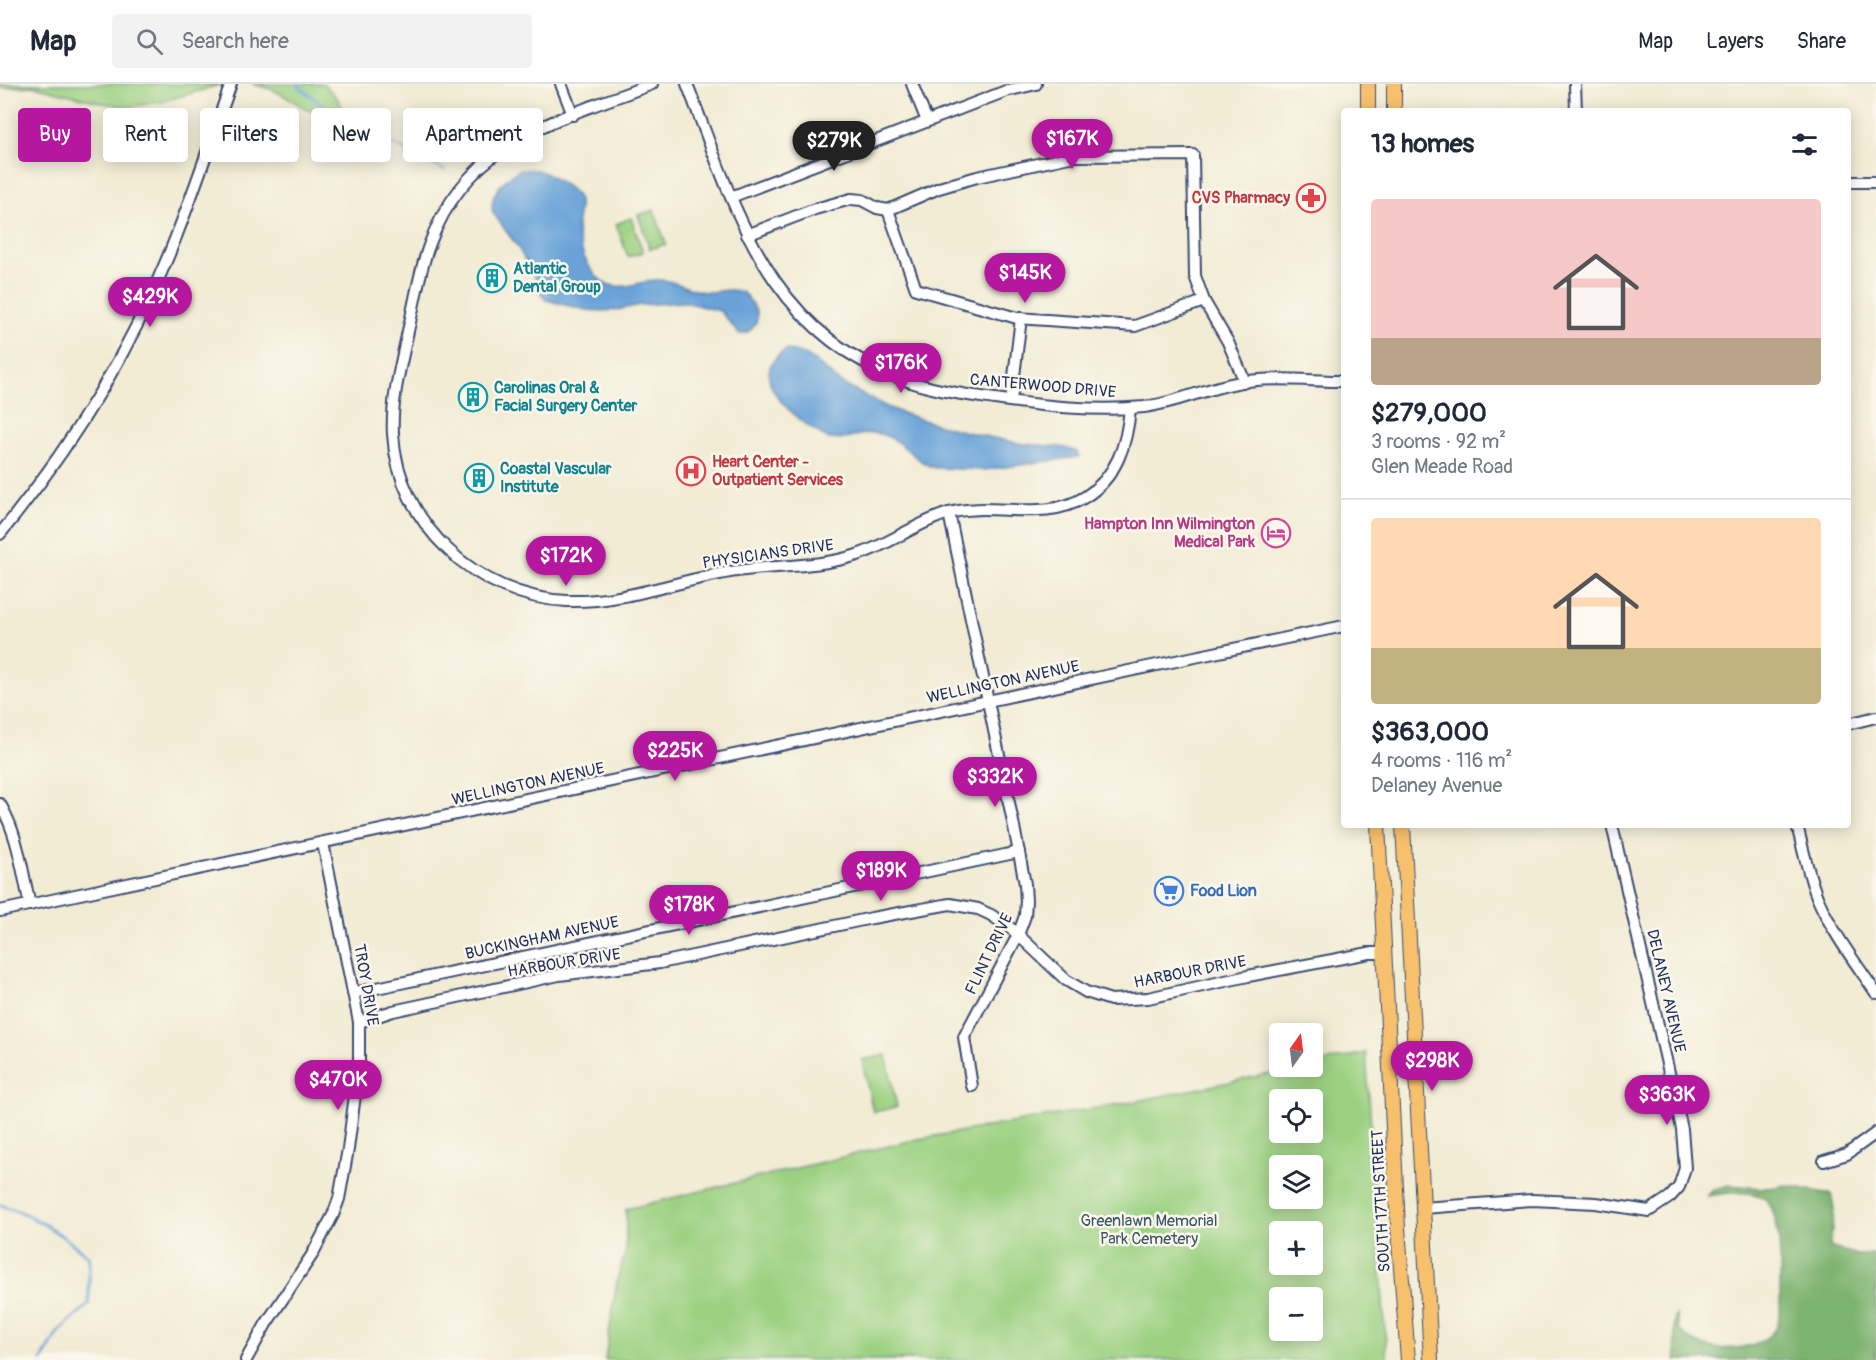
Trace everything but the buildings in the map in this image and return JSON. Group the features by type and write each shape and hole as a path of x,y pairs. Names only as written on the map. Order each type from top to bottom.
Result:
{"main road":[{"path":"1368,84 1368,108"},
{"path":"1394,84 1394,108"},
{"name":"SOUTH 17TH STREET","path":"1378,828 1398,1228 1408,1360"},
{"path":"1403,828 1431,1360"}],"street":[{"path":"0,534 65,448 112,372 170,253 231,84"},
{"path":"561,84 573,115 652,84"},
{"name":"CANTERWOOD DRIVE","path":"687,84 747,235 771,278 809,322 855,357 910,382 940,390 1011,401 1130,408 1173,402 1227,385 1245,382 1341,381"},
{"path":"912,84 927,121"},
{"path":"731,196 1006,91 1036,84"},
{"path":"1575,84 1576,108"},
{"name":"PHYSICIANS DRIVE","path":"573,115 525,135 480,165 457,192 445,212 423,262 396,385 393,437 399,468 412,505 447,550 468,567 504,586 542,598 566,601 610,598 733,571 808,565 845,559 876,548 949,513 981,509 1046,510 1060,508 1083,498 1103,482 1118,461 1125,443 1130,408"},
{"path":"747,235 815,208 851,200 862,200 877,208 888,210 939,188 1065,157 1193,155 1195,276 1204,302 1228,342 1245,382"},
{"path":"1851,182 1876,182"},
{"path":"888,210 916,289 1021,318 1136,326 1204,302"},
{"path":"1011,401 1021,318"},
{"name":"FLINT DRIVE","path":"949,513 989,700 1019,852 1026,901 1025,916 1018,935 964,1037 972,1086"},
{"name":"WELLINGTON AVENUE","path":"0,911 989,700 1341,628"},
{"path":"1851,723 1876,717"},
{"path":"0,804 16,839 30,905"},
{"name":"DELANEY AVENUE","path":"1423,1208 1532,1200 1596,1203 1649,1210 1670,1197 1679,1187 1685,1168 1682,1129 1612,828"},
{"path":"1798,828 1811,879 1826,915 1876,993"},
{"name":"TROY DRIVE","path":"246,1360 266,1324 324,1234 339,1199 346,1164 359,1064 359,1022 323,843"},
{"name":"BUCKINGHAM AVENUE","path":"353,993 1019,852"},
{"name":"HARBOUR DRIVE","path":"359,1022 393,1011 559,975 660,963 872,918 950,904 971,907 991,915 1018,935 1066,980 1092,994 1121,1000 1148,998 1256,974 1384,952"},
{"path":"1824,1161 1847,1154 1876,1133"}],"green space":[{"path":"0,84 223,84 161,102 130,107 103,103 33,86 0,88"},
{"path":"252,84 324,84 342,108 311,108 311,111 275,91"},
{"path":"654,210 666,244 650,249 638,215"},
{"path":"631,218 643,252 628,257 616,224"},
{"name":"Greenlawn Memorial Park Cemetery","path":"1366,1053 1387,1360 605,1360 617,1281 626,1250 626,1209 918,1139 1137,1101 1269,1074 1269,1077 1323,1077 1323,1062"},
{"path":"886,1055 897,1107 873,1112 862,1060"},
{"path":"1729,1185 1764,1188 1784,1185 1831,1194 1834,1208 1830,1247 1858,1255 1876,1254 1876,1360 1676,1360 1674,1323 1676,1314 1679,1330 1694,1342 1704,1346 1729,1349 1754,1344 1765,1339 1774,1331 1779,1321 1778,1231 1771,1207 1765,1199 1753,1194 1707,1196 1711,1190"}],"water":[{"path":"519,170 541,172 576,194 579,201 577,225 581,250 594,274 600,280 613,286 619,286 663,280 705,292 728,290 741,292 749,299 757,314 754,326 748,332 739,334 720,311 684,302 601,311 586,310 546,300 517,246 493,213 495,193 508,178"},
{"path":"786,350 803,354 844,385 900,412 985,436 1018,443 1070,449 1077,452 1079,457 985,470 936,468 923,462 895,441 880,434 829,439 791,412 772,387 769,374 773,362"}],"waterway":[{"path":"296,84 348,125 395,145 444,170"},
{"path":"0,1205 47,1226 89,1257 89,1304 59,1331 42,1360"}],"place":[{"name":"CVS Pharmacy","path":"1311,198"},
{"name":"Atlantic Dental Group","path":"492,278"},
{"name":"Carolinas Oral & Facial Surgery Center","path":"473,397"},
{"name":"Heart Center - Outpatient Services","path":"691,471"},
{"name":"Coastal Vascular Institute","path":"479,478"},
{"name":"Hampton Inn Wilmington Medical Park","path":"1276,533"},
{"name":"Food Lion","path":"1169,891"}]}
